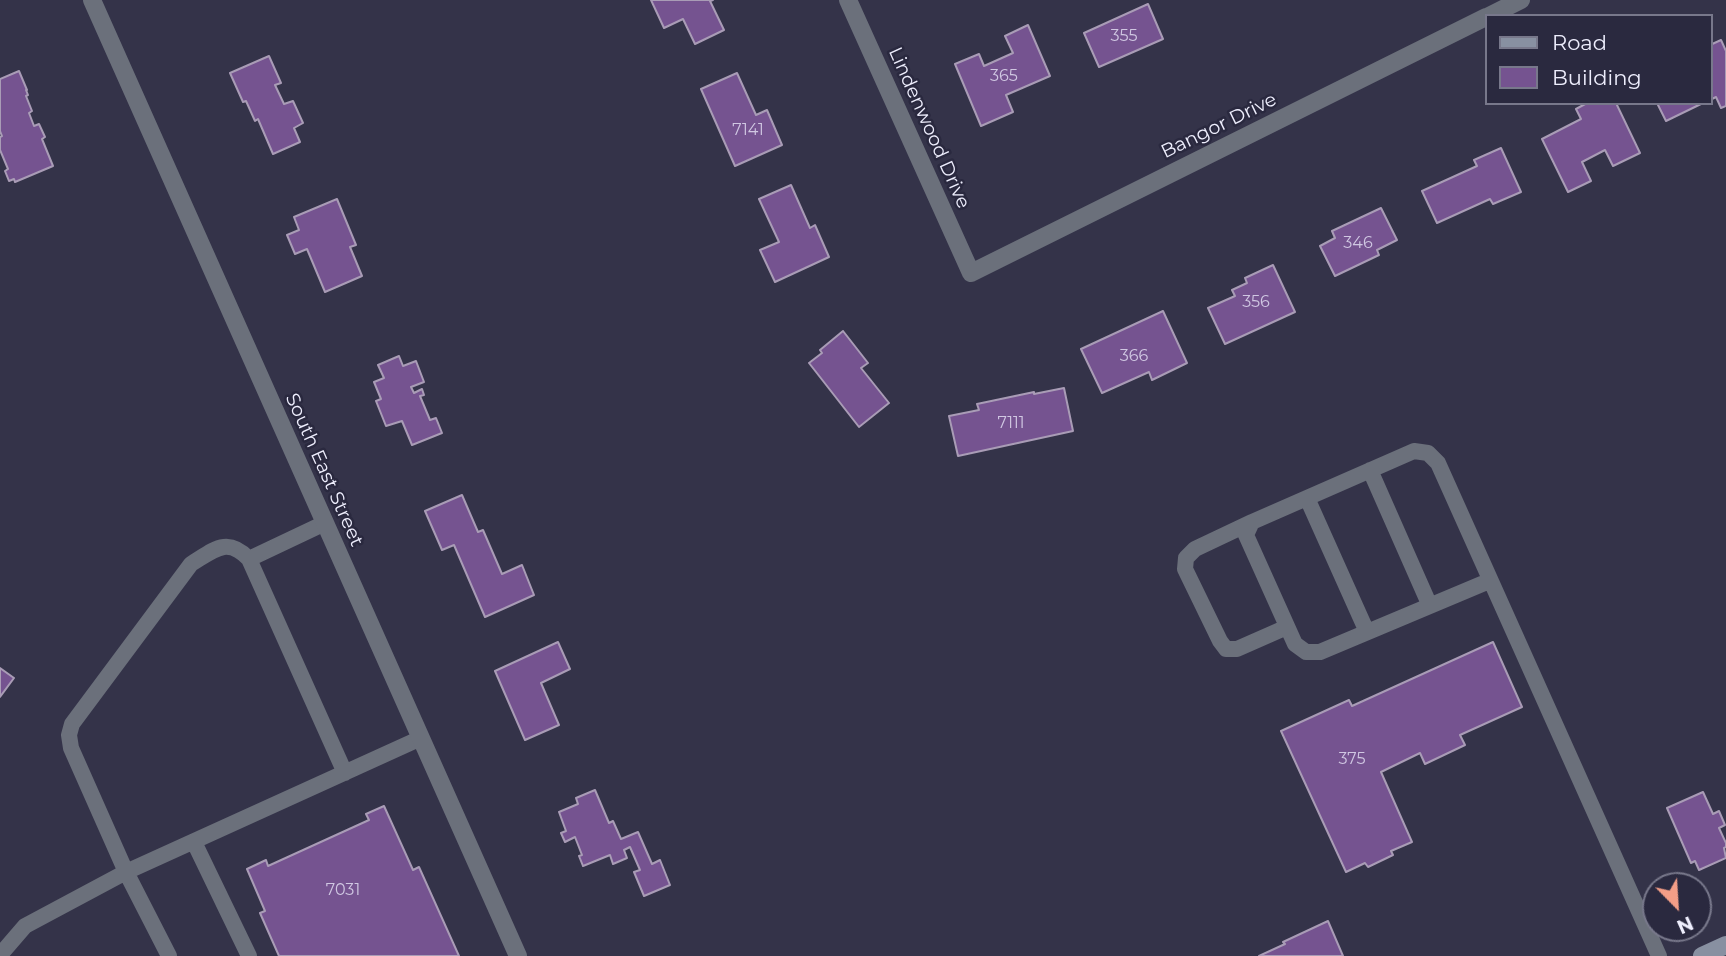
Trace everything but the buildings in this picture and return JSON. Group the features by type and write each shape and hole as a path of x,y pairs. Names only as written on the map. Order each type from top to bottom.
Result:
{"main road":[{"path":"1702,956 1726,945"}],"street":[{"name":"South East Street","path":"92,0 518,956"},
{"name":"Lindenwood Drive","path":"848,0 971,273"},
{"name":"Bangor Drive","path":"1491,14 1521,0"},
{"name":"Bangor Drive","path":"971,273 1484,17"}],"lane":[{"path":"1287,627 1237,649 1226,649 1185,569 1186,558 1195,549 1370,470 1414,451 1428,453 1438,463 1660,956"},
{"path":"1370,470 1430,606"},
{"path":"1307,498 1367,632"},
{"path":"1252,522 1246,535 1295,644 1306,652 1320,652 1489,581"},
{"path":"249,559 325,523"},
{"path":"169,956 126,872 71,748 69,734 72,724 191,564 226,545 237,548 249,559 345,773"},
{"path":"0,956 25,926 126,872 421,738"},
{"path":"194,842 249,956"}]}
